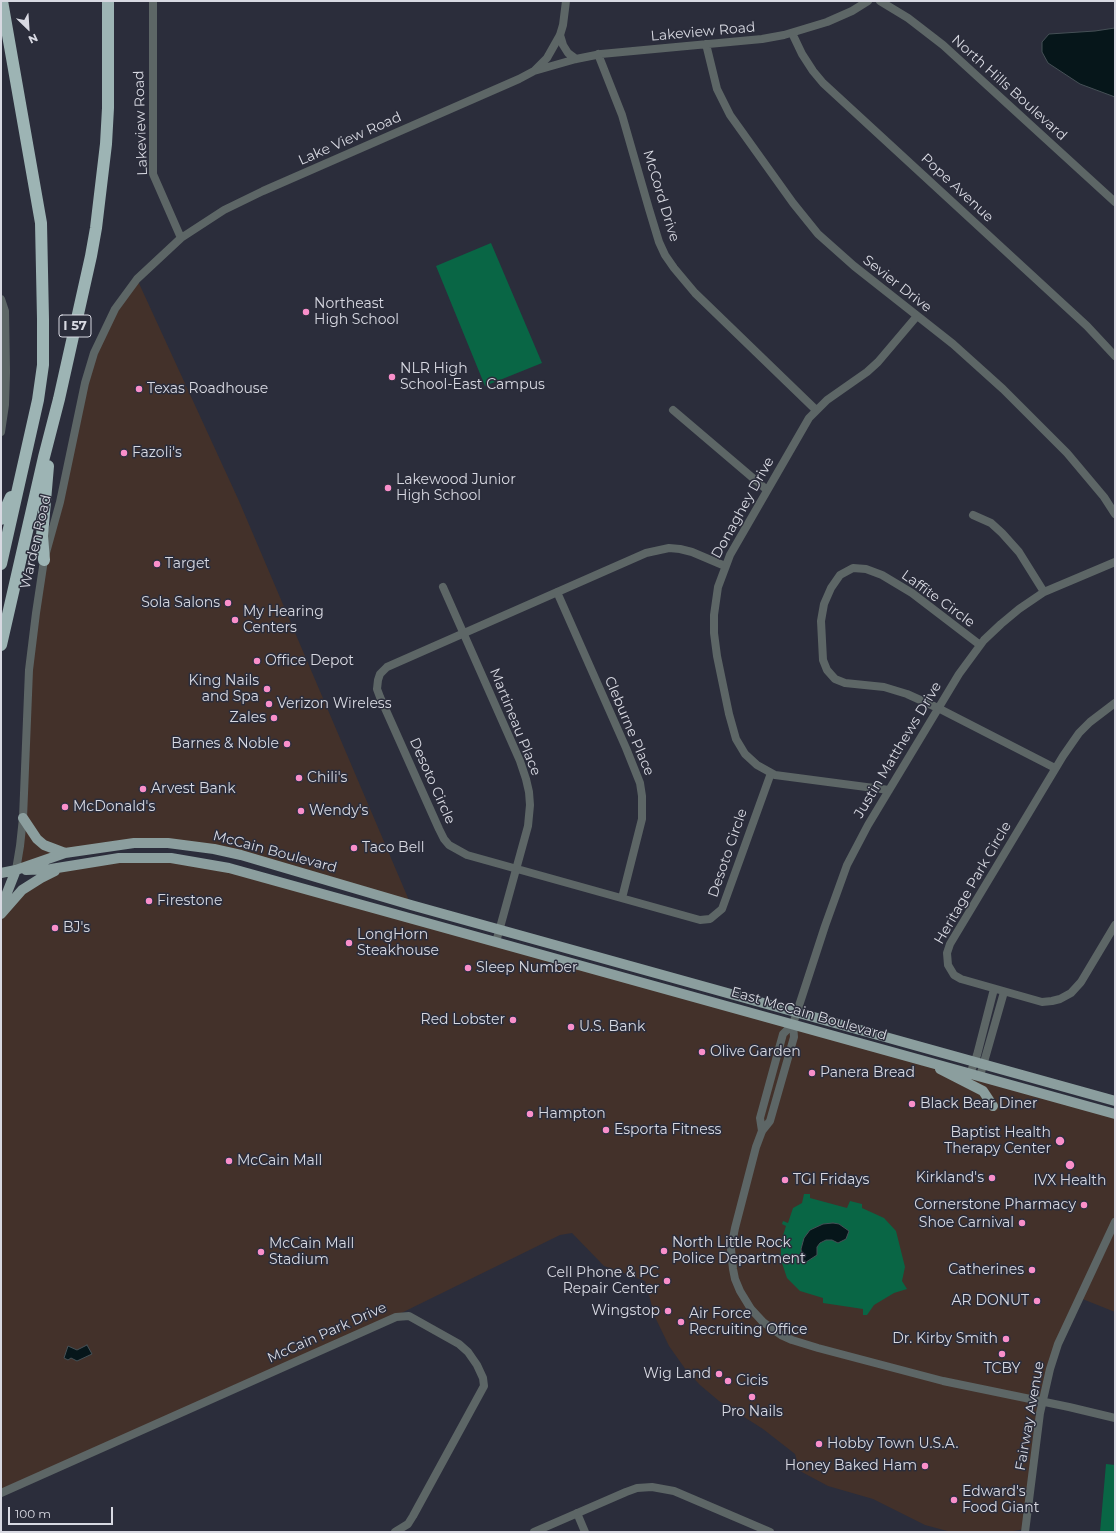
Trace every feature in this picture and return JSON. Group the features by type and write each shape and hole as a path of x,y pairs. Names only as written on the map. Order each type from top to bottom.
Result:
{"highway":[{"name":"I 57","path":"1,564 38,400 43,365 41,223 2,1"},
{"name":"I 57","path":"1,645 91,256 101,195 106,144 108,108 108,1"},
{"path":"44,560 42,536 51,428"},
{"path":"1,520 22,470"}],"main road":[{"path":"23,818 37,839 44,845 65,854"},
{"name":"McCain Boulevard","path":"1,873 16,870 65,854 116,845 152,842 214,849 241,855 499,929"},
{"name":"McCain Boulevard","path":"16,870 63,868 119,858 171,858 229,868 496,942"},
{"path":"1,914 22,890 41,878 63,868"},
{"name":"Warden Road","path":"1,908 16,870"},
{"name":"East McCain Boulevard","path":"499,929 1115,1101"},
{"name":"East McCain Boulevard","path":"496,942 1115,1114"},
{"path":"926,1061 983,1091 993,1106"}],"street":[{"name":"Lakeview Road","path":"153,1 153,174 181,238"},
{"path":"534,71 547,58 560,36 564,25 566,1"},
{"name":"Lakeview Road","path":"534,71 576,58 598,54 762,39 792,33 827,22 852,11 868,1"},
{"name":"North Hills Boulevard","path":"880,1 908,18 943,45 1115,202"},
{"name":"Pope Avenue","path":"792,33 802,54 823,83 1087,326 1115,356"},
{"path":"560,36 568,53 576,58"},
{"name":"Sevier Drive","path":"706,44 717,88 730,115 805,218 833,249 970,359 1049,434 1086,475 1104,497 1115,514"},
{"name":"McCord Drive","path":"598,54 630,137 649,209 659,242 665,255 695,293 816,410"},
{"name":"Lake View Road","path":"181,238 224,210 263,191 519,79 534,71"},
{"name":"Warden Road","path":"16,870 23,818 29,670 36,613 44,560 60,502 87,379 94,353 115,309 130,288 146,270 181,238"},
{"path":"1,299 5,311 6,372 5,405 1,432"},
{"name":"Donaghey Drive","path":"889,790 781,776 771,773 757,765 746,754 736,739 718,663 714,633 716,600 725,566 737,541 797,439 816,410 878,362 917,316"},
{"path":"673,410 767,490"},
{"path":"973,515 991,523 1002,533 1019,552 1044,592"},
{"name":"Desoto Circle","path":"725,566 692,552 680,549 669,548 654,550 387,667 380,674 377,689 444,839 449,844 467,855 700,920 710,919 716,916 722,909 771,773"},
{"name":"Justin Matthews Drive","path":"1115,562 1044,592 1019,609 1001,624 980,646 959,674 868,824 847,865 825,926 793,1024 794,1037 770,1121 762,1131 735,1228 731,1249 733,1269 740,1291 751,1310 763,1322 792,1340 943,1382 1115,1418"},
{"name":"Laffite Circle","path":"980,646 912,593 866,569 859,568 849,570 836,579 824,604 821,621 823,660 832,676 845,683 884,687 908,694 1056,768"},
{"name":"Martineau Place","path":"443,587 520,760 526,779 530,805 528,826 496,942"},
{"name":"Cleburne Place","path":"557,592 640,783 643,810 641,825 622,898"},
{"name":"Heritage Park Circle","path":"1115,704 1090,722 1070,744 950,944 947,953 948,965 954,975 961,979 1042,1002 1052,1001 1071,993 1081,982 1115,925"},
{"path":"980,1076 979,1063 994,989"},
{"path":"970,1074 979,1063 1004,992"},
{"name":"Fairway Avenue","path":"1025,1532 1043,1402 1050,1369 1058,1344 1115,1222"},
{"name":"McCain Park Drive","path":"1,1492 396,1317 409,1316 459,1344 468,1352 477,1364 483,1378 484,1386 413,1516 408,1524 395,1532"},
{"path":"534,1532 642,1487 665,1488 770,1532"},
{"path":"577,1513 585,1532"}],"shaded area":[{"path":"1115,28 1115,97 1080,84 1048,63 1042,52 1042,42 1049,34"},
{"path":"137,279 239,501 411,905 215,849 152,842 93,849 16,870 31,650 52,535 85,383 103,332"},
{"name":"McCain Mall","path":"119,858 209,864 1115,1114 1115,1312 1080,1298 1050,1369 1025,1529 1008,1532 951,1532 925,1525 873,1499 828,1486 800,1471 795,1454 763,1429 719,1401 700,1385 686,1370 669,1346 655,1317 645,1281 604,1266 572,1233 560,1235 379,1324 1,1493 1,915 51,869"},
{"path":"823,1224 839,1224 849,1231 846,1239 838,1243 832,1240 826,1240 820,1243 817,1247 817,1255 803,1264 801,1249 804,1238 810,1230"},
{"path":"87,1345 92,1354 77,1361 71,1358 68,1360 64,1358 68,1346 77,1350"}],"green space":[{"path":"491,243 542,363 485,386 436,266"},
{"path":"804,1194 810,1194 810,1198 847,1208 850,1201 862,1204 862,1208 884,1218 896,1231 905,1267 902,1281 907,1289 894,1293 874,1305 867,1315 863,1315 863,1309 823,1303 823,1298 800,1291 787,1278 781,1260 781,1242 786,1226 782,1224 783,1221 788,1223 793,1208 802,1203"},
{"path":"1106,1464 1115,1465 1115,1532 1100,1532"}],"place":[{"name":"Northeast High School","path":"306,312"},
{"name":"NLR High School-East Campus","path":"392,377"},
{"name":"Texas Roadhouse","path":"139,389"},
{"name":"Fazoli's","path":"124,453"},
{"name":"Lakewood Junior High School","path":"388,488"},
{"name":"Target","path":"157,564"},
{"name":"Sola Salons","path":"228,603"},
{"name":"My Hearing Centers","path":"235,620"},
{"name":"Office Depot","path":"257,661"},
{"name":"King Nails and Spa","path":"267,689"},
{"name":"Verizon Wireless","path":"269,704"},
{"name":"Zales","path":"274,718"},
{"name":"Barnes & Noble","path":"287,744"},
{"name":"Chili's","path":"299,778"},
{"name":"Arvest Bank","path":"143,789"},
{"name":"McDonald's","path":"65,807"},
{"name":"Wendy's","path":"301,811"},
{"name":"Taco Bell","path":"354,848"},
{"name":"Firestone","path":"149,901"},
{"name":"BJ's","path":"55,928"},
{"name":"LongHorn Steakhouse","path":"349,943"},
{"name":"Sleep Number","path":"468,968"},
{"name":"Red Lobster","path":"513,1020"},
{"name":"U.S. Bank","path":"571,1027"},
{"name":"Olive Garden","path":"702,1052"},
{"name":"Panera Bread","path":"812,1073"},
{"name":"Black Bear Diner","path":"912,1104"},
{"name":"Hampton","path":"530,1114"},
{"name":"Esporta Fitness","path":"606,1130"},
{"name":"Baptist Health Therapy Center","path":"1060,1141"},
{"name":"McCain Mall","path":"229,1161"},
{"name":"IVX Health","path":"1070,1165"},
{"name":"Kirkland's","path":"992,1178"},
{"name":"TGI Fridays","path":"785,1180"},
{"name":"Cornerstone Pharmacy","path":"1084,1205"},
{"name":"Shoe Carnival","path":"1022,1223"},
{"name":"North Little Rock Police Department","path":"664,1251"},
{"name":"McCain Mall Stadium","path":"261,1252"},
{"name":"Catherines","path":"1032,1270"},
{"name":"Cell Phone & PC Repair Center","path":"667,1281"},
{"name":"AR DONUT","path":"1037,1301"},
{"name":"Wingstop","path":"668,1311"},
{"name":"Air Force Recruiting Office","path":"681,1322"},
{"name":"Dr. Kirby Smith","path":"1006,1339"},
{"name":"TCBY","path":"1002,1354"},
{"name":"Wig Land","path":"719,1374"},
{"name":"Cicis","path":"728,1381"},
{"name":"Pro Nails","path":"752,1397"},
{"name":"Hobby Town U.S.A.","path":"819,1444"},
{"name":"Honey Baked Ham","path":"925,1466"},
{"name":"Edward's Food Giant","path":"954,1500"}]}
